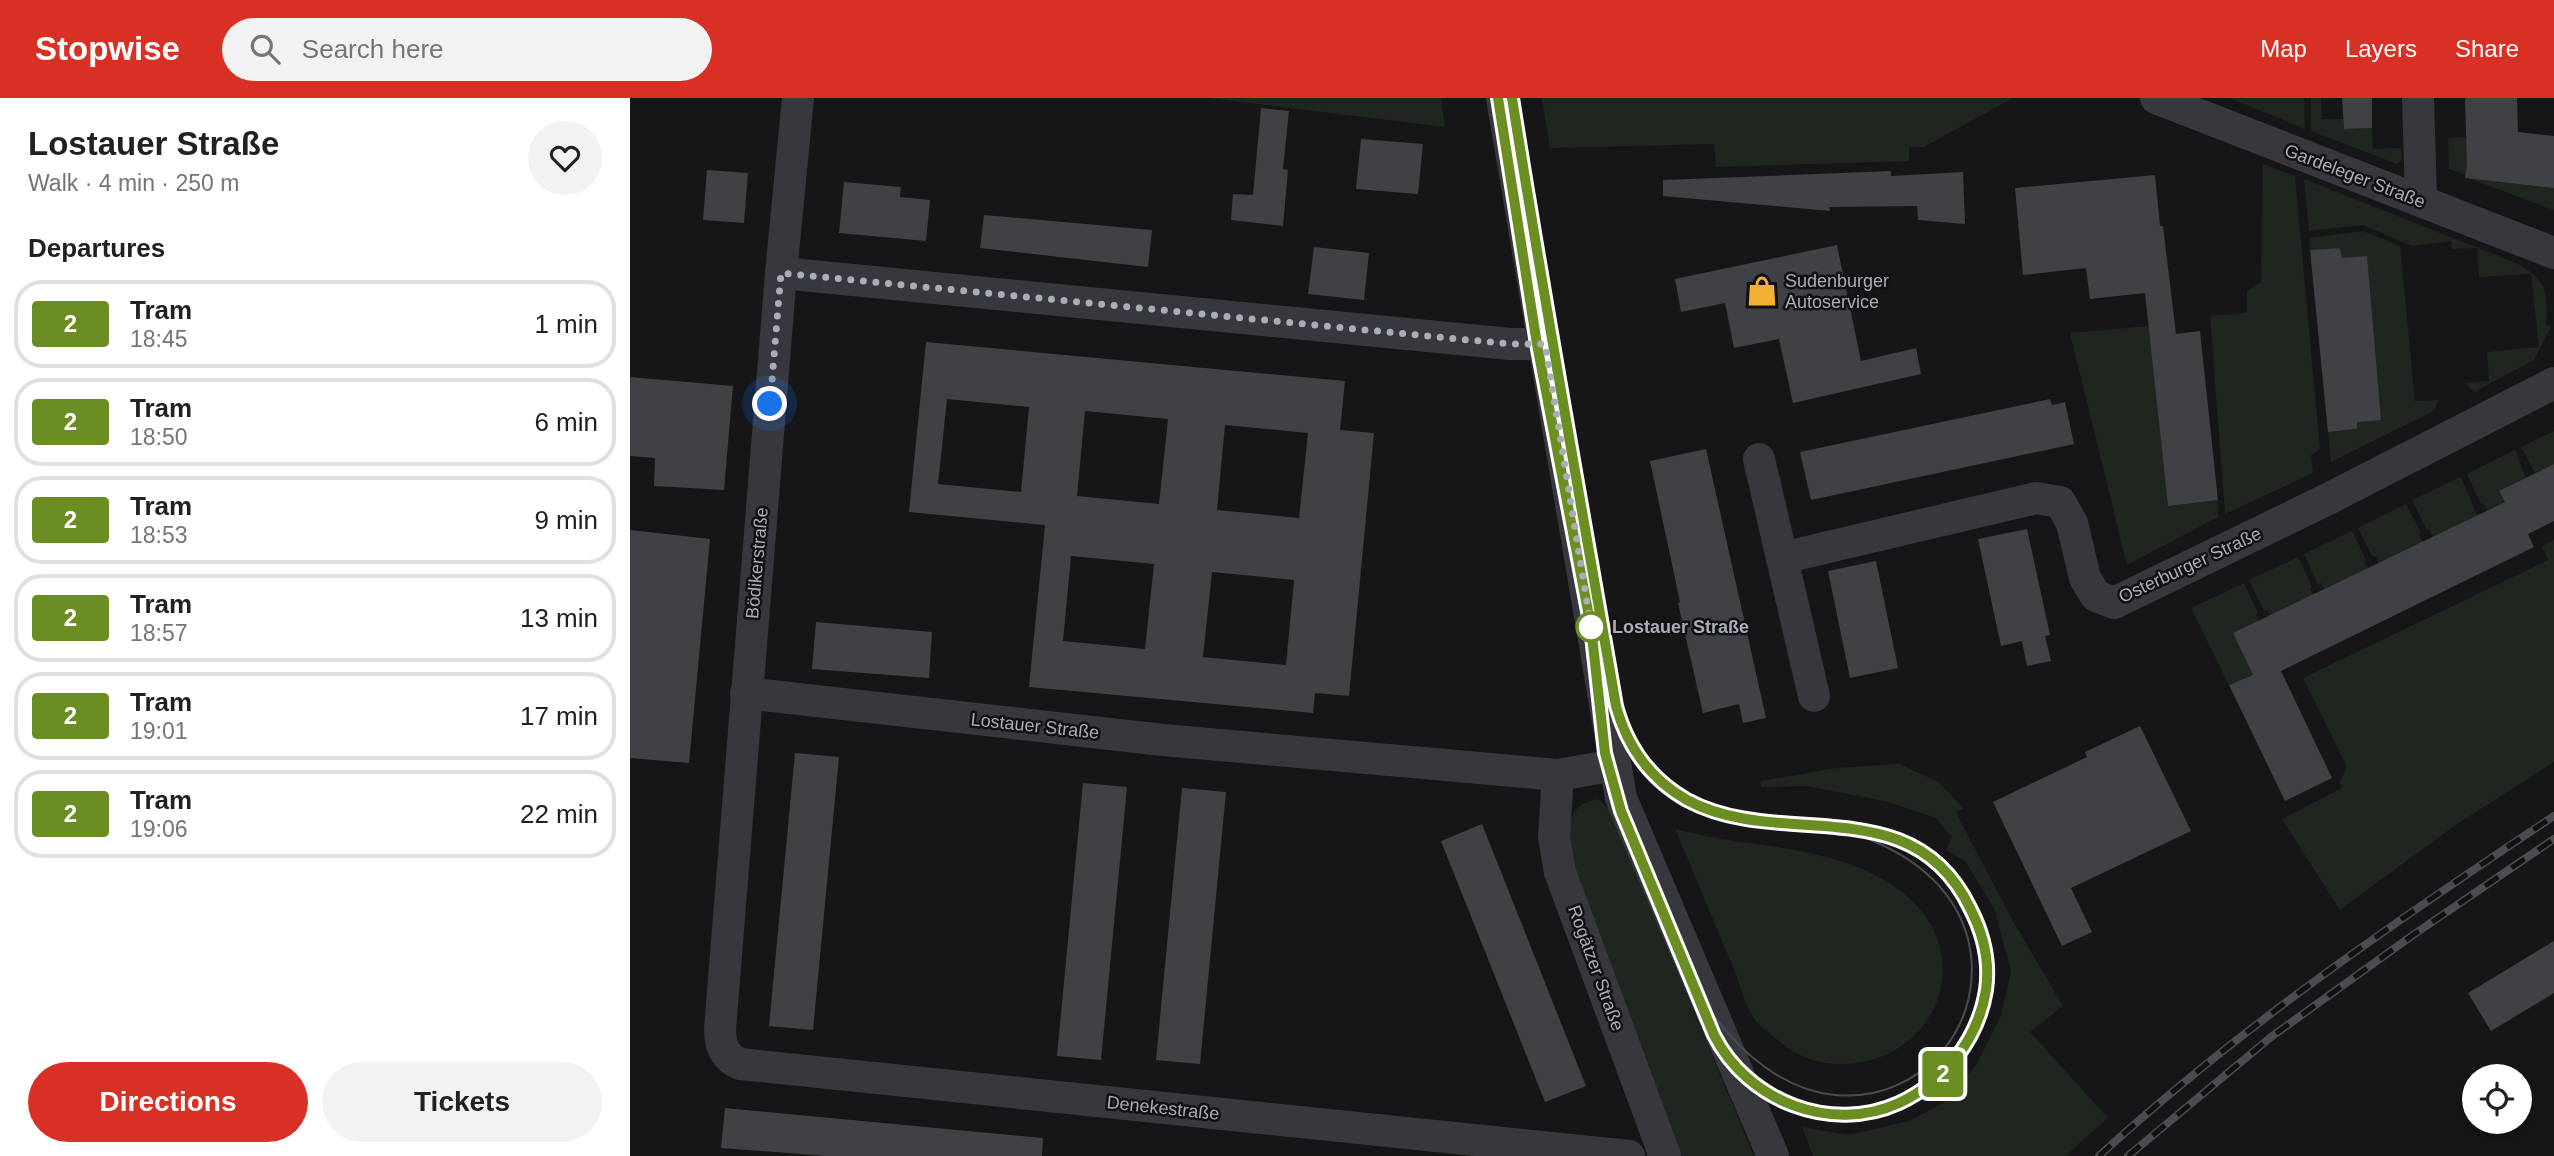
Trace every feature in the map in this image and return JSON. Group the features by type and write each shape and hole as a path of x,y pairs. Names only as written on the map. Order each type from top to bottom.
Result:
{"street":[{"name":"Bödikerstraße","path":"720,1029 781,273 798,98"},
{"name":"Gardeleger Straße","path":"2156,98 2554,253"},
{"path":"2418,98 2421,200"},
{"path":"1505,105 1621,798 1773,1156"},
{"path":"781,273 1510,344 1545,344"},
{"name":"Osterburger Straße","path":"1782,558 2036,498 2060,502 2072,523 2085,578 2096,596 2114,603 2351,488 2554,383"},
{"path":"1759,460 1814,696"},
{"name":"Lostauer Straße","path":"746,693 1163,740 1558,775 1615,765"},
{"name":"Rogätzer Straße","path":"1558,775 1554,837 1560,872 1665,1156"},
{"name":"Denekestraße","path":"720,1029 720,1040 725,1052 740,1064 1629,1156"}],"shaded area":[{"path":"1209,98 1441,98 1445,127"},
{"path":"1542,98 2013,98 1924,147 1909,147 1909,161 1716,167 1714,144 1550,148"},
{"path":"2230,98 2304,98 2305,129"},
{"path":"2311,98 2321,98 2322,119 2343,119 2344,129 2372,128 2373,149 2401,148 2402,160 2397,164 2311,131"},
{"path":"2466,137 2470,144 2466,175 2449,169 2448,138"},
{"path":"2263,164 2295,176 2320,449 2311,455 2313,473 2225,514 2210,316 2247,313 2247,291 2261,282"},
{"path":"2304,179 2516,263 2533,274 2543,287 2547,303 2546,324 2551,327 2534,360 2474,392 2465,383 2489,381 2487,352 2539,347 2531,274 2479,277 2477,248 2452,249 2451,241 2412,246 2363,225 2309,231"},
{"path":"2471,179 2554,188 2554,210"},
{"path":"2363,231 2400,246 2415,401 2438,400 2434,411 2331,462 2328,432 2357,429 2342,258 2340,248 2310,250 2309,238"},
{"path":"2149,326 2168,505 2218,500 2218,517 2127,565 2070,333"},
{"path":"2554,431 2554,464 2535,473 2521,447"},
{"path":"2515,450 2526,478 2500,491 2505,502 2487,510 2484,503 2481,504 2467,474"},
{"path":"2461,477 2477,515 2433,537 2412,500"},
{"path":"2406,504 2423,542 2379,563 2375,556 2372,556 2358,528"},
{"path":"2352,531 2368,568 2324,589 2321,583 2318,584 2304,554"},
{"path":"2554,540 2554,762 2454,826 2340,910 2282,819 2342,788 2340,782 2347,767 2303,678 2548,560 2542,546"},
{"path":"2298,557 2313,595 2270,616 2267,610 2264,611 2249,580"},
{"path":"2244,583 2259,621 2233,633 2253,675 2229,685 2191,608"},
{"path":"1899,764 1939,782 1963,808 1956,813 2013,921 2063,1006 2030,1032 2108,1118 2065,1156 1813,1156 1802,1127 1849,1135 1909,1121 1945,1102 1977,1064 2001,1015 2011,971 1994,908 1965,861 1946,850 1952,837 1936,818 1888,802 1807,786 1762,787 1760,781 1836,768"},
{"path":"1598,799 1610,811 1754,1156 1681,1156 1573,867 1569,835 1573,816 1586,802"},
{"path":"1675,829 1793,850 1851,864 1878,876 1903,893 1926,918 1939,945 1943,973 1937,1001 1923,1025 1902,1045 1875,1059 1842,1064 1824,1063 1786,1047 1755,1020 1748,1007"}],"building":[{"path":"2342,98 2372,98 2372,128 2344,129"},
{"path":"2465,98 2517,98 2518,132 2554,136 2554,188 2465,178"},
{"path":"1261,108 1289,111 1283,169 1288,170 1283,226 1231,220 1233,194 1253,195"},
{"path":"1361,139 1423,144 1418,194 1356,189"},
{"path":"707,170 748,173 744,223 703,220"},
{"path":"1891,171 1891,176 1963,172 1965,224 1918,220 1917,206 1829,207 1830,211 1663,196 1663,180"},
{"path":"2155,175 2176,334 2200,331 2218,500 2168,506 2145,293 2090,299 2086,268 2023,275 2015,188"},
{"path":"844,182 901,187 900,197 930,200 926,241 839,233"},
{"path":"984,215 1152,230 1148,267 980,248"},
{"name":"Sudenburger Autoservice","path":"1837,245 1861,361 1916,348 1921,374 1793,403 1779,339 1734,348 1725,303 1681,312 1675,279"},
{"path":"1314,247 1369,253 1364,300 1308,294"},
{"path":"2340,248 2342,258 2367,256 2381,420 2357,422 2357,429 2328,432 2310,250"},
{"path":"926,342 1345,381 1340,430 1374,433 1349,696 1315,693 1313,713 1029,687 1045,525 909,512","holes":["947,399 1029,407 1021,492 938,484","1085,411 1168,419 1159,504 1077,496","1225,425 1308,433 1299,518 1217,510","1071,556 1154,564 1145,649 1063,641","1212,572 1294,580 1286,665 1203,657"]},
{"path":"630,377 733,386 724,490 654,486 655,458 630,456"},
{"path":"2050,399 2052,405 2065,402 2074,444 1811,500 1800,452"},
{"path":"1706,449 1766,718 1743,723 1739,704 1703,713 1650,461"},
{"path":"2554,464 2554,521 2528,534 2534,547 2281,671 2332,778 2285,801 2229,685 2253,675 2233,633 2505,502 2499,491"},
{"path":"2027,529 2050,635 2045,636 2051,661 2027,666 2022,641 2001,646 1978,539"},
{"path":"630,530 710,539 689,763 630,758"},
{"path":"1876,561 1898,668 1850,678 1828,571"},
{"path":"816,622 932,632 929,678 812,669"},
{"path":"2140,726 2191,831 2071,888 2092,932 2062,946 1993,802 2087,757 2085,752"},
{"path":"795,753 839,757 813,1030 769,1026"},
{"path":"1083,783 1127,787 1101,1060 1057,1056"},
{"path":"1182,788 1226,792 1200,1064 1156,1060"},
{"path":"1482,824 1586,1086 1545,1102 1441,841"},
{"path":"2554,941 2554,993 2491,1031 2468,993"},
{"path":"725,1108 1043,1138 1042,1156 826,1156 721,1148"}],"tram line":[{"path":"1498,98 1537,344 1591,627 1605,753 1621,811 1714,1035 1739,1071 1771,1096 1808,1110 1847,1114 1886,1107 1922,1090 1953,1063 1975,1026 1986,985 1986,958 1980,931 1970,907 1949,875 1931,858 1909,844 1859,830 1758,819 1697,803 1671,789 1648,769 1630,742 1616,706 1512,98"},
{"name":"2","path":"1498,98 1537,344 1591,627 1601,730 1621,811 1714,1035 1732,1064 1753,1084 1773,1097 1812,1111 1853,1115 1895,1105 1923,1090 1944,1074 1972,1033 1986,988 1986,961 1980,929 1960,889 1950,876 1936,862 1908,843 1881,834 1856,830 1734,816 1690,802 1655,777 1629,742 1616,706 1558,363 1540,278 1512,98"},
{"path":"1710,1010 1748,1054 1780,1077 1816,1092 1835,1095 1867,1094 1895,1086 1921,1071 1942,1052 1958,1027 1968,1000 1972,970 1968,939 1962,921 1953,904 1930,876 1900,854 1866,838"}],"railway":[{"path":"2099,1156 2207,1064 2320,977 2554,816"},
{"path":"2128,1156 2271,1037 2413,935 2554,839"}],"place":[{"name":"Sudenburger Autoservice","path":"1762,291"},
{"name":"Lostauer Straße","path":"1591,627"}],"route":[{"path":"770,404 781,273 1510,344 1545,344 1591,627"}]}
